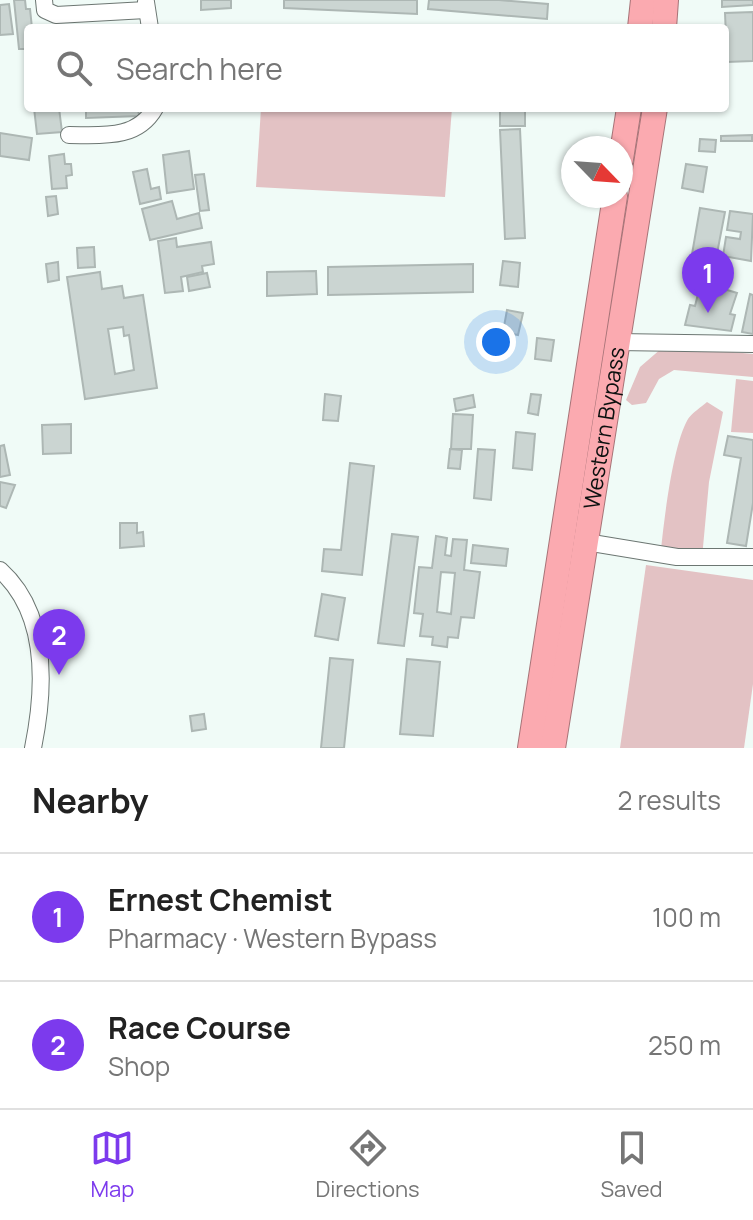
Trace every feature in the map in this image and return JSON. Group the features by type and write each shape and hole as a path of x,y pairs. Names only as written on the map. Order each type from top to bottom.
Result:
{"highway":[{"path":"640,24 643,0"},
{"path":"664,24 666,0"},
{"path":"625,136 628,112"},
{"name":"Western Bypass","path":"553,748 654,112"},
{"name":"Western Bypass","path":"530,748 613,208"}],"street":[{"path":"44,0 45,10 56,15 146,5"},
{"path":"69,135 116,135 142,124 152,112"},
{"path":"617,342 753,344"},
{"path":"586,542 677,557 753,557"},
{"path":"0,570 8,577 29,612 41,658 39,717 33,748"}],"shaded area":[{"path":"261,112 452,112 445,197 256,187"},
{"path":"662,348 753,354 753,377 674,370 659,379 646,403 632,405 626,400 640,367"},
{"path":"736,379 753,381 753,433 731,432"},
{"path":"707,402 723,412 709,482 702,558 686,564 670,564 660,560 677,448 688,419"},
{"path":"646,565 753,580 753,684 744,748 620,748"}],"building":[{"path":"14,0 25,0 26,9 30,9 32,24 24,24 24,49 19,49"},
{"path":"201,0 231,0 231,8 201,10"},
{"path":"284,0 417,0 417,14 284,8"},
{"path":"429,0 548,4 547,19 428,9"},
{"path":"722,0 753,0 753,5 722,7"},
{"path":"9,4 13,34 0,35 0,5"},
{"path":"753,12 753,61 729,62 729,24 725,24 725,13"},
{"path":"34,112 60,112 62,132 37,134"},
{"path":"86,112 138,112 139,116 86,118"},
{"path":"500,112 525,112 525,126 500,126"},
{"path":"520,129 525,238 505,239 500,130"},
{"path":"0,133 32,138 29,160 0,156"},
{"path":"752,135 752,141 721,141 721,136"},
{"path":"700,139 716,140 715,152 699,151"},
{"path":"189,151 194,189 167,193 163,155"},
{"path":"64,154 65,164 71,164 72,175 66,176 67,188 52,189 49,156"},
{"path":"686,164 707,167 703,192 682,188"},
{"path":"147,169 151,189 159,187 161,199 140,204 133,172"},
{"path":"204,174 209,210 200,211 195,175"},
{"path":"56,196 58,214 48,216 46,197"},
{"path":"172,201 177,219 199,213 202,228 150,240 142,209"},
{"path":"700,208 725,212 715,264 691,260"},
{"path":"730,211 753,214 751,261 723,256 726,237 740,239 741,232 727,230"},
{"path":"176,238 177,247 211,242 214,264 202,266 203,272 181,277 183,291 165,293 158,241"},
{"path":"94,247 95,267 78,268 77,248"},
{"path":"503,261 520,263 518,287 500,285"},
{"path":"58,262 59,280 48,282 46,264"},
{"path":"473,264 473,292 328,295 328,267"},
{"path":"316,271 317,294 267,296 267,272"},
{"path":"100,272 102,289 122,286 124,298 143,295 157,388 85,399 67,277","holes":["123,327 124,336 129,335 134,370 115,374 108,329"]},
{"path":"207,273 210,287 189,291 187,277"},
{"path":"701,282 737,293 730,314 735,315 731,331 685,325 690,305 695,306"},
{"path":"750,294 753,295 753,334 742,332"},
{"path":"507,310 523,313 518,335 503,332"},
{"path":"537,338 554,340 551,361 535,359"},
{"path":"325,394 341,396 338,421 323,420"},
{"path":"531,394 541,395 538,415 528,413"},
{"path":"473,395 475,407 456,411 454,399"},
{"path":"453,414 473,415 471,449 451,449"},
{"path":"71,424 71,453 43,454 42,425"},
{"path":"516,432 535,434 532,470 513,468"},
{"path":"728,436 753,440 753,503 746,546 727,543 741,458 724,455"},
{"path":"4,445 10,475 0,477 0,446"},
{"path":"450,449 462,450 460,469 448,468"},
{"path":"478,449 495,450 491,500 474,498"},
{"path":"350,463 374,466 362,575 322,571 324,549 341,550"},
{"path":"0,482 15,485 6,508 0,506"},
{"path":"120,523 137,523 137,533 143,532 144,546 120,548"},
{"path":"392,534 418,537 404,646 378,643"},
{"path":"436,536 447,538 445,555 451,556 453,539 467,540 464,570 480,572 474,618 461,617 458,638 448,637 447,647 432,645 433,637 420,636 423,614 414,613 419,567 432,568","holes":["441,572 455,573 451,614 437,612"]},
{"path":"473,545 508,549 506,566 471,563"},
{"path":"322,594 345,598 338,640 315,636"},
{"path":"330,658 353,660 344,748 321,748"},
{"path":"407,659 440,662 433,736 400,734"},
{"path":"204,714 206,729 192,731 190,716"}],"place":[{"name":"Ernest Chemist","path":"708,313"},
{"name":"Race Course","path":"59,675"}]}
